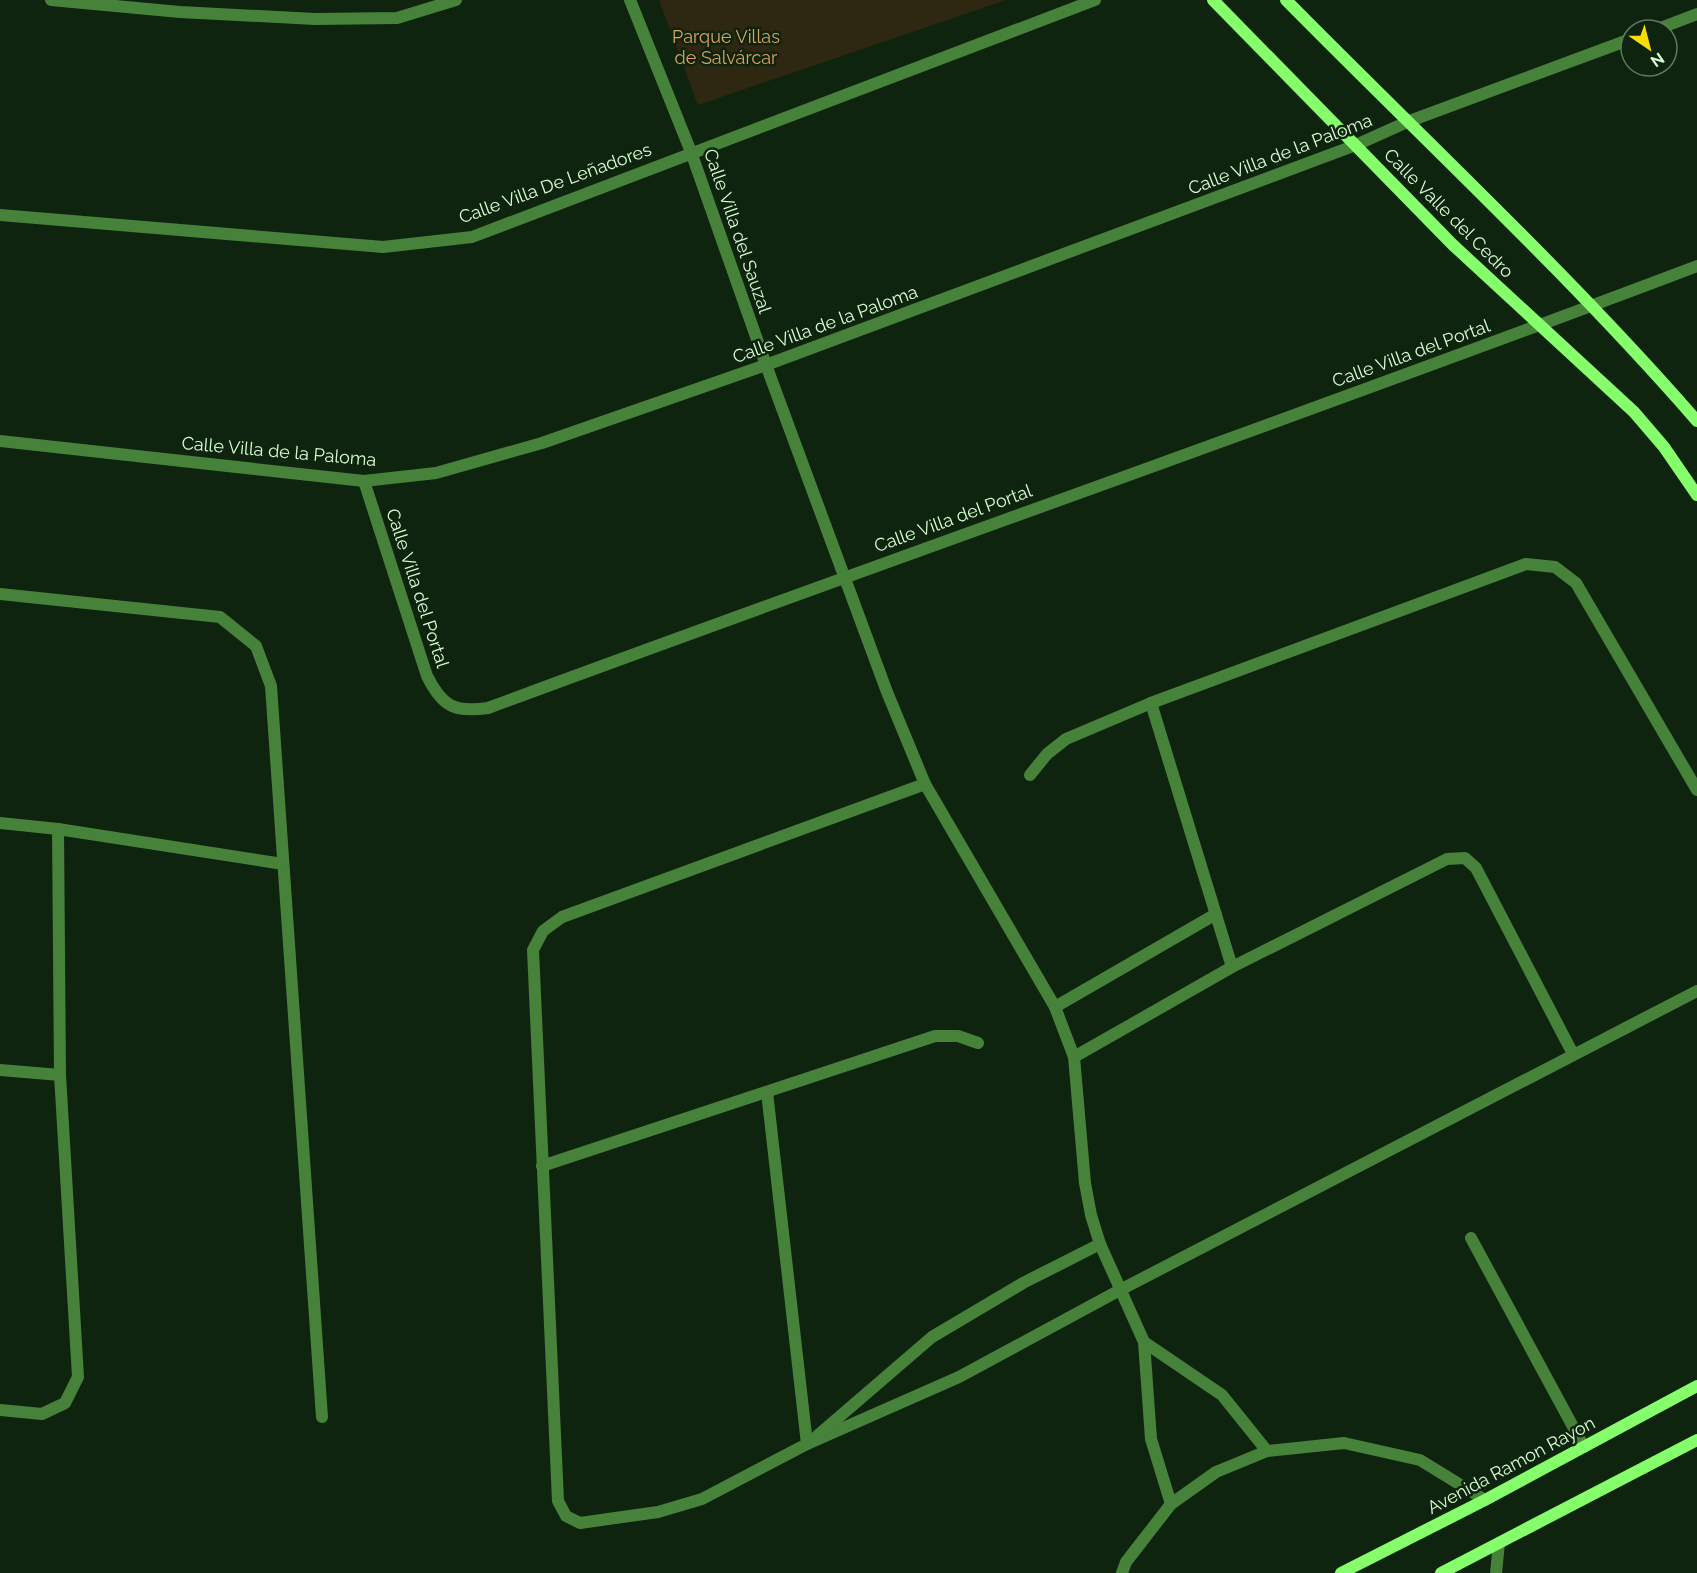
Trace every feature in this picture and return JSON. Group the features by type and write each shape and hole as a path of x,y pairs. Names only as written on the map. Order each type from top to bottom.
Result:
{"street":[{"path":"51,0 180,12 315,19 397,18 456,0"},
{"name":"Calle Villa del Sauzal","path":"630,0 691,152 844,576 887,692 925,784 1056,1007 1074,1057 1084,1183 1100,1244 1144,1342"},
{"name":"Calle Villa De Leñadores","path":"0,215 383,246 472,237 1095,0"},
{"name":"Calle Valle del Cedro","path":"1213,0 1453,245 1634,411 1664,447 1697,495"},
{"name":"Calle Valle del Cedro","path":"1286,0 1592,306 1646,362 1697,421"},
{"path":"1679,21 1697,14"},
{"name":"Calle Villa de la Paloma","path":"0,441 364,481 436,473 542,444 766,365 1356,145 1407,122 1619,43"},
{"name":"Calle Villa del Portal","path":"364,481 427,676 434,690 448,706 470,711 488,708 844,576 1540,326 1697,266"},
{"path":"1030,775 1047,754 1066,739 1151,703 1526,564 1555,567 1576,583 1697,790"},
{"path":"0,594 220,617 256,646 271,686 322,1417"},
{"path":"1151,703 1232,967"},
{"path":"925,784 562,917 543,932 532,951 558,1501 566,1516 580,1523 657,1512 691,1502 740,1481 807,1444 959,1377 1120,1290 1697,991"},
{"path":"0,823 58,829 283,864"},
{"path":"0,1410 42,1414 65,1403 78,1377 60,1075 58,829"},
{"path":"1074,1057 1232,967 1447,859 1465,858 1476,868 1574,1054"},
{"path":"1056,1007 1216,914"},
{"path":"542,1166 935,1036 958,1036 978,1043"},
{"path":"0,1070 60,1075"},
{"path":"767,1092 807,1444"},
{"path":"1471,1238 1584,1447"},
{"path":"807,1444 932,1337 1023,1283 1100,1244"},
{"path":"1144,1342 1222,1395 1268,1451"},
{"path":"1144,1342 1151,1438 1171,1504"},
{"name":"Avenida Ramon Rayon","path":"1341,1573 1485,1500 1697,1386"},
{"path":"1441,1573 1697,1440"},
{"path":"1122,1573 1126,1562 1171,1504 1216,1472 1268,1451 1344,1443 1366,1447 1419,1460 1485,1500"},
{"path":"1496,1573 1499,1543"}],"green space":[{"name":"Parque Villas de Salvárcar","path":"659,0 1006,0 698,105"}]}
